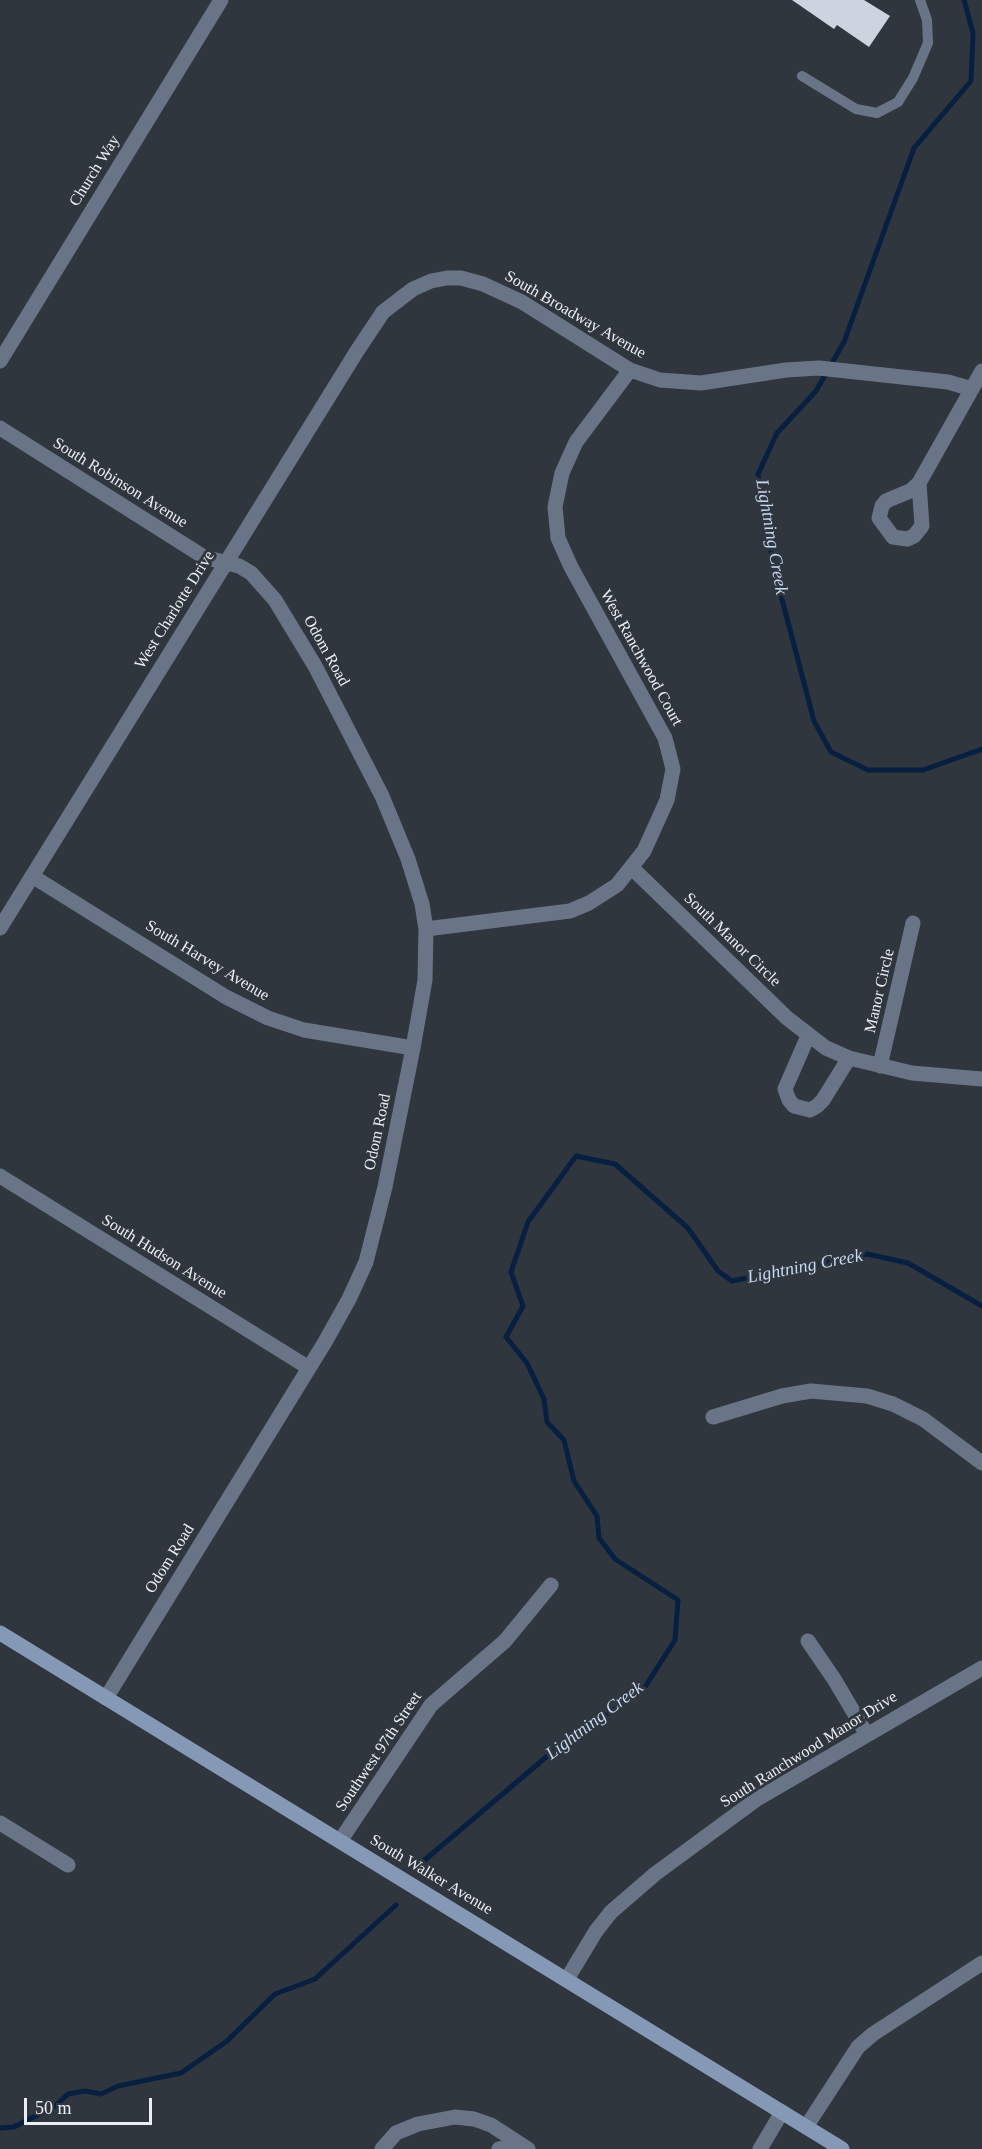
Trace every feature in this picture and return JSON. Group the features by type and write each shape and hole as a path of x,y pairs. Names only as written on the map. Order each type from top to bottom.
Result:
{"main road":[{"name":"South Walker Avenue","path":"0,1634 842,2149"}],"street":[{"name":"Church Way","path":"0,361 222,0"},
{"name":"South Broadway Avenue","path":"383,312 413,289 431,281 461,278 499,290 630,370 660,380 701,383 786,370 848,370 948,382 972,389"},
{"name":"West Charlotte Drive","path":"0,928 224,564 383,312"},
{"name":"West Ranchwood Court","path":"426,929 570,911 603,895 632,868 654,833 667,800 673,769 671,754 656,719 636,688 571,567 558,538 555,507 562,473 576,442 630,370"},
{"path":"919,483 982,371"},
{"name":"South Robinson Avenue","path":"0,428 204,557 224,564"},
{"name":"Odom Road","path":"106,1698 349,1299 368,1255 413,1048 425,980 426,929 422,904 408,859 382,796 291,624 251,573 239,566 224,564"},
{"name":"South Manor Circle","path":"632,868 808,1036 826,1048 849,1058 912,1073 982,1079"},
{"name":"South Harvey Avenue","path":"32,876 226,997 268,1018 304,1030 413,1048"},
{"name":"Manor Circle","path":"880,1066 913,923"},
{"path":"808,1036 785,1089 789,1101 794,1106 810,1110 817,1106 849,1058"},
{"name":"South Hudson Avenue","path":"0,1176 309,1368"},
{"path":"713,1418 782,1396 811,1391 867,1396 893,1404 922,1419 982,1463"},
{"name":"Southwest 97th Street","path":"340,1841 407,1737 431,1705 505,1641 551,1585"},
{"path":"808,1641 866,1733"},
{"name":"South Ranchwood Manor Drive","path":"567,1979 596,1931 629,1895 758,1799 866,1733 982,1668"},
{"path":"0,1823 68,1865"},
{"path":"806,2127 858,2047 873,2034 982,1963"},
{"path":"760,2149 782,2112"},
{"path":"382,2149 396,2133 418,2124 455,2117 474,2119 491,2125 525,2147"},
{"path":"500,2149 525,2147"}],"lane":[{"path":"802,76 856,109 877,113 898,102 913,78 928,43 927,20 920,0"}],"building":[{"path":"792,0 864,0 890,16 869,47 837,25 834,29"}],"waterway":[{"name":"Lightning Creek","path":"964,0 973,33 971,81 914,148 844,342 816,391 777,433 758,474 774,569 814,721 831,752 868,770 923,770 982,749"},
{"name":"Lightning Creek","path":"420,1864 564,1742 643,1690 675,1640 678,1600 615,1559 599,1538 597,1516 574,1481 564,1440 547,1422 544,1399 527,1363 506,1337 523,1306 511,1272 528,1222 576,1156 615,1164 688,1228 718,1271 732,1281 867,1254 908,1263 982,1306"},
{"name":"Lightning Creek","path":"0,2128 14,2127 55,2106 68,2094 85,2091 101,2094 118,2086 181,2073 227,2041 275,1994 315,1979 396,1905"}]}
